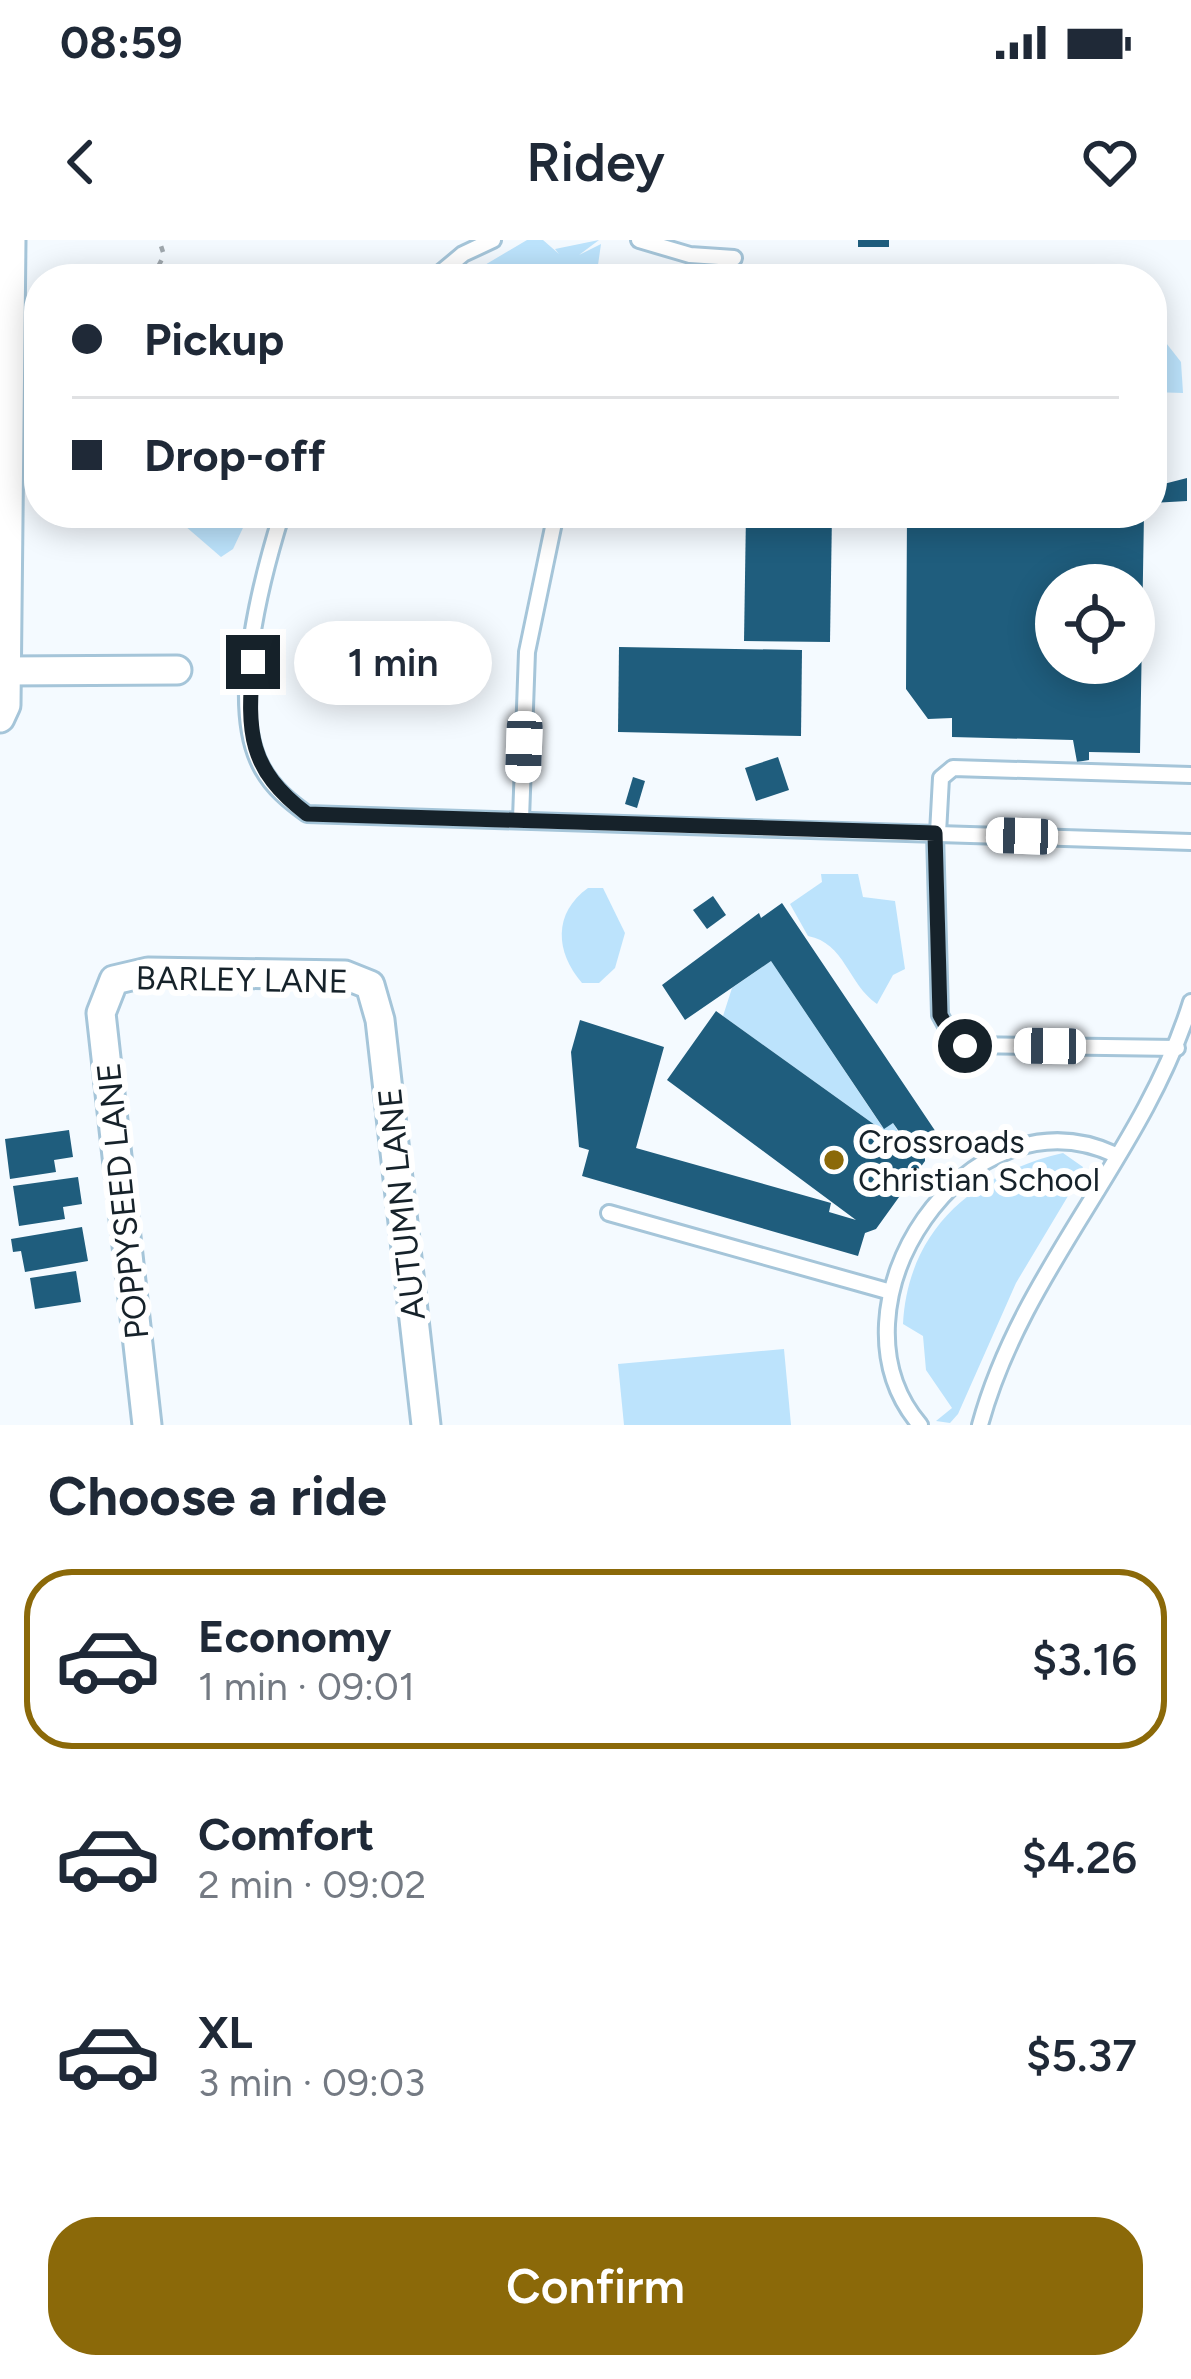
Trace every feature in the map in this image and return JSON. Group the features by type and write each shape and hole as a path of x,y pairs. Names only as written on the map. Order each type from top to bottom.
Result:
{"street":[{"path":"0,718 6,671 5,366 11,240"},
{"path":"6,671 177,670"},
{"name":"BARLEY LANE","path":"114,980 148,972 345,975 370,986"},
{"name":"POPPYSEED LANE","path":"114,980 101,1013 147,1425"},
{"name":"AUTUMN LANE","path":"370,986 380,1020 426,1425"}],"lane":[{"path":"451,264 493,240"},
{"path":"639,240 690,255 734,258"},
{"path":"277,528 258,589 250,699 252,743 280,793 307,814 1191,842"},
{"path":"521,819 527,652 553,528"},
{"path":"1177,1048 965,1046 951,1035 940,1015 937,833 941,778 953,768 1191,776"},
{"path":"980,1425 1001,1359 1031,1297 1177,1048 1191,1002"},
{"path":"920,1425 902,1403 892,1374 887,1334 891,1292 901,1261 939,1198 1007,1148 1062,1138 1116,1155"},
{"path":"608,1213 891,1292"}],"shaded area":[{"path":"527,240 543,240 559,254 555,249 599,240 579,255 601,244 598,264 486,264"},
{"path":"1167,344 1181,362 1183,393 1167,392"},
{"path":"187,528 243,528 233,549 221,557"},
{"path":"821,874 858,874 863,897 895,901 905,969 893,975 877,1004 830,947 808,936 790,904 822,882"},
{"path":"588,888 603,888 625,933 615,968 599,983 582,983 563,946 568,909"},
{"path":"771,961 883,1128 893,1123 907,1148 723,1016 732,988"},
{"path":"1063,1153 1083,1167 1077,1181 1016,1283 958,1414 950,1423 936,1421 952,1408 926,1370 923,1336 903,1324 918,1260 952,1210 975,1191 1031,1162"},
{"path":"784,1349 791,1425 624,1425 618,1364"}],"building":[{"path":"858,240 889,240 889,247 858,247"},
{"path":"1187,478 1187,501 1167,502 1167,483"},
{"path":"746,528 832,528 830,642 744,641"},
{"path":"907,528 1144,528 1143,564 1035,564 1035,684 1141,684 1140,753 1089,752 1089,760 1077,762 1073,740 952,737 952,718 928,719 906,689"},
{"path":"619,647 802,650 801,736 618,732"},
{"path":"778,757 789,790 756,801 745,768"},
{"path":"633,777 645,781 637,808 625,804"},
{"path":"713,896 726,915 707,929 693,910"},
{"path":"782,903 940,1138 925,1148 925,1161 876,1229 865,1233 858,1256 582,1176 589,1150 579,1147 571,1052 580,1020 664,1047 636,1148 831,1203 829,1212 856,1220 667,1080 716,1011 907,1148 909,1146 893,1123 884,1129 771,961 685,1020 662,985 759,913 761,918"},
{"path":"69,1130 73,1157 54,1160 56,1172 10,1179 5,1139"},
{"path":"78,1177 82,1204 63,1207 65,1219 19,1226 13,1186"},
{"path":"82,1227 88,1261 25,1272 21,1251 13,1252 11,1239"},
{"path":"76,1271 81,1302 35,1309 30,1278"}],"place":[{"name":"Crossroads Christian School","path":"834,1160"}],"route":[{"path":"253,662 252,743 280,793 307,814 935,833 940,1015 942,1024 965,1046"}]}
